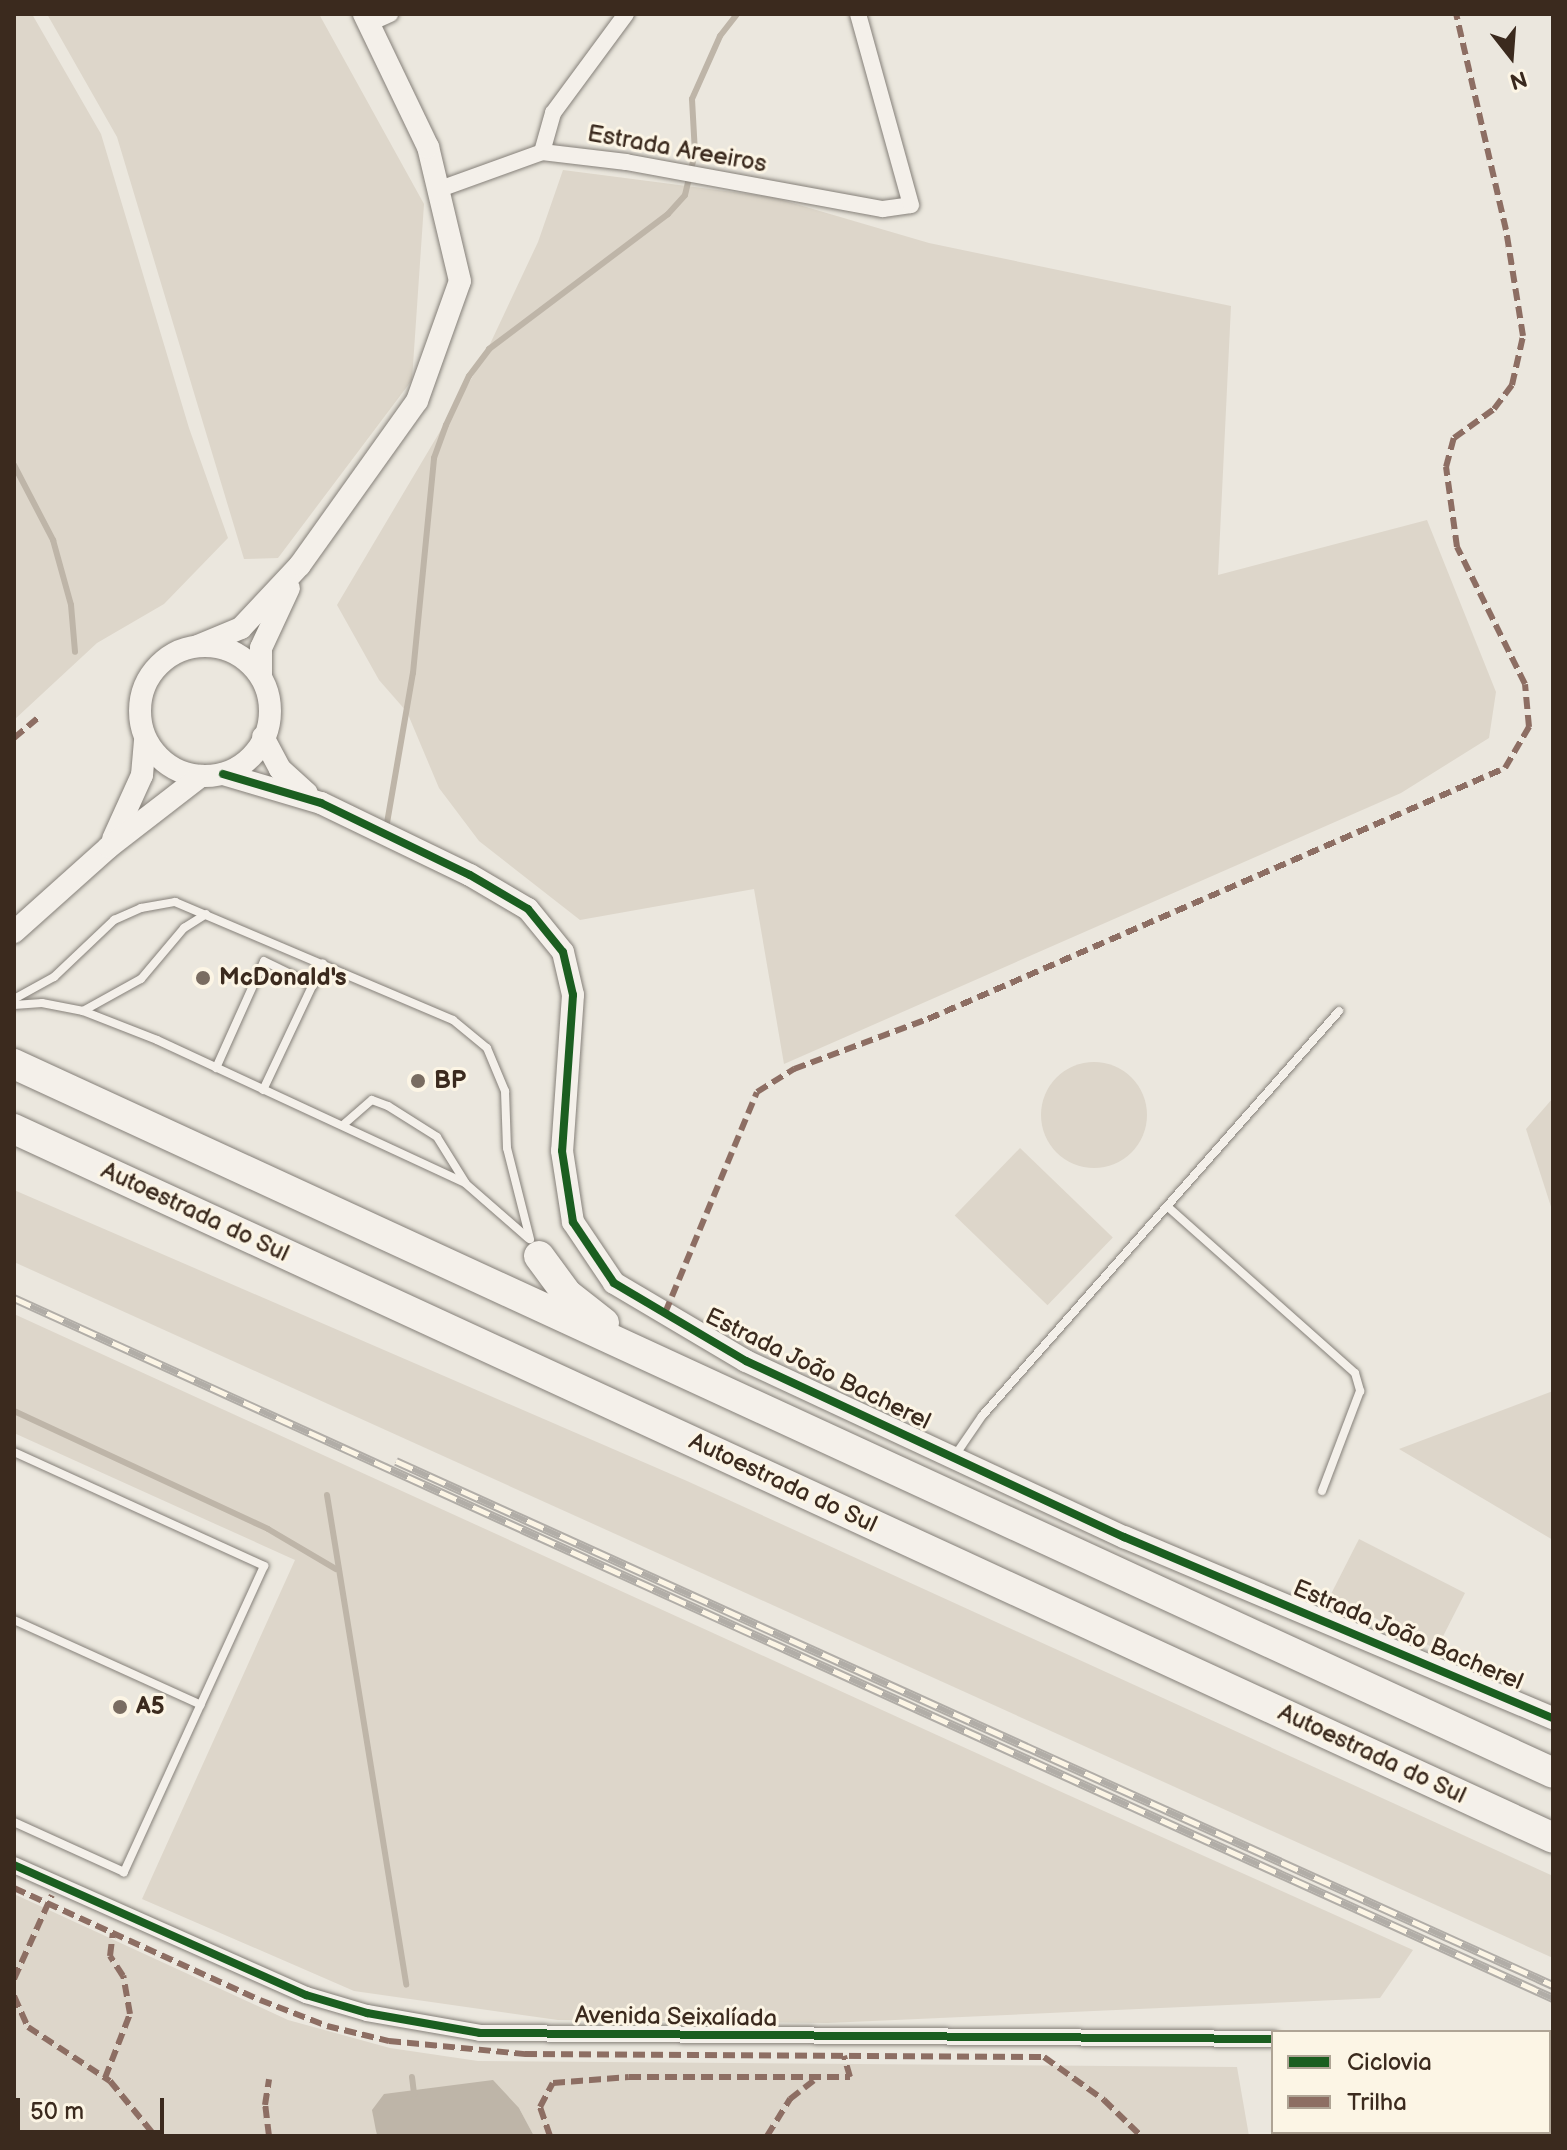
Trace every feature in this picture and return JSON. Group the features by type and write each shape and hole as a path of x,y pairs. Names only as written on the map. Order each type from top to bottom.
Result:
{"highway":[{"path":"14,1064 1553,1773"},
{"name":"Autoestrada do Sul","path":"14,1129 1553,1838"},
{"path":"534,1248 567,1294 684,1372"}],"street":[{"path":"542,152 553,113 626,14"},
{"name":"Estrada Areeiros","path":"440,189 542,152 626,162 883,209 911,205 858,14"},
{"path":"109,847 133,802 145,739 139,706 145,684 163,660 241,628 300,565 417,401 460,281 428,147 375,17"},
{"path":"14,932 109,847 212,775 241,766 263,737 269,698 261,676 261,648 300,565"},
{"path":"198,646 222,647 243,657 261,676"},
{"name":"Estrada João Bacherel","path":"263,737 280,769 321,803 528,909 563,952 573,995 562,1151 573,1222 614,1283 746,1361 1124,1537 1553,1718"},
{"path":"145,739 175,769 212,775"},
{"name":"Estrada João Bacherel","path":"212,775 321,803"},
{"name":"Avenida Seixalíada","path":"14,1865 306,1995 367,2013 480,2033 1271,2039"}],"lane":[{"path":"14,999 54,977 114,920 141,908 175,902 453,1020 487,1048 505,1091 507,1148 534,1248"},
{"path":"83,1011 141,979 184,928 206,914"},
{"path":"216,1068 264,961 313,985"},
{"path":"263,1090 323,963"},
{"path":"14,1005 42,1003 83,1011 343,1125 468,1186"},
{"path":"954,1458 982,1416 1339,1011"},
{"path":"343,1125 372,1100 388,1106 437,1137 468,1186 534,1248"},
{"path":"1168,1207 1355,1373 1360,1391 1322,1491"},
{"path":"14,1452 264,1566 124,1872 14,1822"},
{"path":"14,1620 201,1705"}],"shaded area":[{"path":"14,14 32,14 101,134 189,428 228,538 164,604 97,643 14,720"},
{"path":"47,14 319,14 424,204 412,380 278,558 244,559 117,137"},
{"path":"563,170 772,197 929,243 1231,306 1218,575 1427,520 1496,692 1489,738 1401,793 784,1064 754,889 580,920 479,841 439,788 407,712 379,680 337,605 483,359 538,242"},
{"path":"1094,1062 1114,1066 1132,1077 1143,1095 1147,1115 1143,1135 1132,1153 1114,1164 1094,1168 1074,1164 1056,1153 1045,1135 1041,1115 1045,1095 1056,1077 1074,1066"},
{"path":"1553,1098 1553,1213 1526,1129"},
{"path":"1020,1148 1113,1238 1047,1305 955,1216"},
{"path":"14,1190 687,1481 1553,1876 1553,1958 14,1262"},
{"path":"14,1314 1413,1950 1380,1998 828,2023 558,2020 354,1991 142,1899 295,1560 14,1433"},
{"path":"1553,1391 1553,1540 1399,1449"},
{"path":"1359,1539 1465,1593 1436,1649 1330,1595"},
{"path":"14,1894 288,2020 390,2048 478,2061 1237,2067 1249,2136 534,2136 519,2108 376,2132 377,2136 14,2136"},
{"path":"493,2080 519,2108 534,2136 377,2136 372,2110 384,2094"}],"waterway":[{"path":"387,823 413,673 434,458 446,425 469,376 489,349 668,214 685,195 695,153 692,99 720,36 737,14"},
{"path":"14,465 53,540 71,605 75,652"},
{"path":"14,1411 268,1529 336,1569"},
{"path":"327,1495 406,1985"},
{"path":"412,2077 414,2094"}],"railway":[{"path":"14,1298 1553,1998"},
{"path":"396,1461 1553,1985"}],"marked path":[{"path":"665,1313 757,1092 794,1069 928,1019 1505,768 1529,727 1525,684 1457,547 1446,467 1454,438 1494,409 1512,385 1523,336 1506,230 1456,14"},
{"path":"14,738 40,716"},
{"path":"14,1888 260,2000 327,2026 389,2041 525,2054 1044,2057 1104,2100 1141,2136"},
{"path":"14,1979 52,1895"},
{"path":"105,2078 130,2014 123,1976 110,1956 113,1933"},
{"path":"14,1996 28,2027 110,2081 155,2136"},
{"path":"550,2136 540,2107 553,2083 629,2077 850,2077 844,2056"},
{"path":"767,2136 790,2099 818,2077"},
{"path":"269,2079 265,2105 269,2136"}],"cycle path":[{"path":"223,774 321,803 470,875 528,909 563,952 573,995 562,1151 573,1222 614,1283 746,1361 1124,1537 1553,1718"},
{"path":"14,1865 306,1995 367,2013 480,2033 1271,2039"}],"place":[{"name":"McDonald's","path":"203,978"},
{"name":"BP","path":"418,1081"},
{"name":"A5","path":"120,1707"}]}
